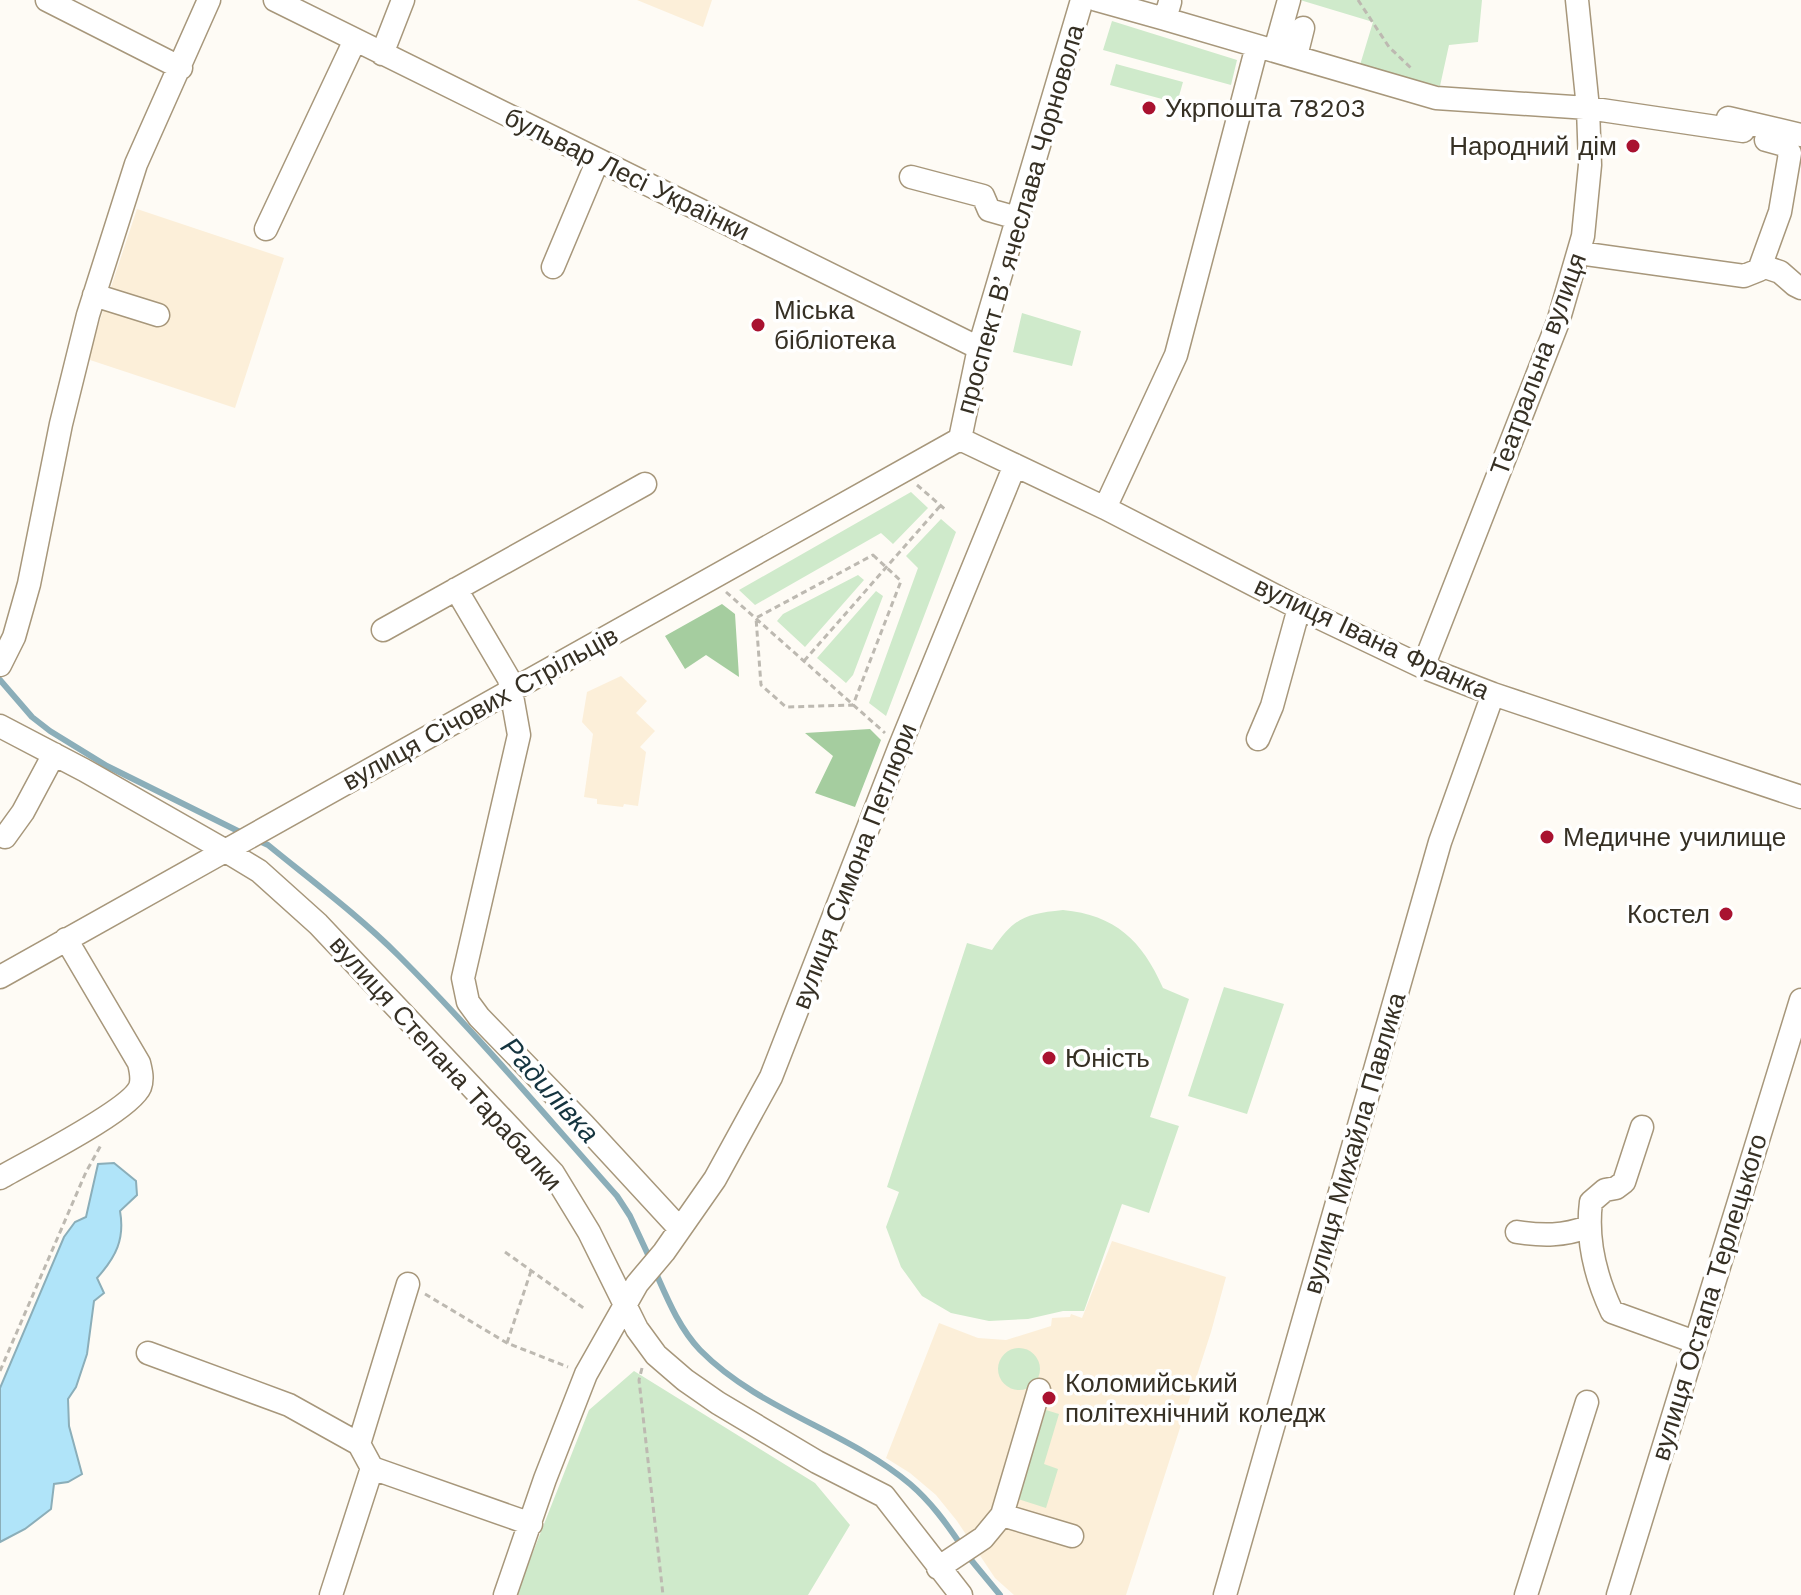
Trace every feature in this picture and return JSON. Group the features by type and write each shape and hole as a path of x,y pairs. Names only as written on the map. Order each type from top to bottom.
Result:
{"street":[{"path":"47,0 181,68"},
{"path":"0,665 14,637 25,597 61,424 94,295 136,164 209,0"},
{"name":"бульвар Лесі Українки","path":"275,0 979,348"},
{"path":"382,54 403,0"},
{"name":"проспект Вʼячеслава Чорновола","path":"960,439 979,348 1082,0"},
{"path":"1097,0 1167,10 1276,51 1436,98 1588,108 1743,131"},
{"path":"1105,508 1176,355 1276,51 1289,0"},
{"name":"Театральна вулиця","path":"1423,667 1558,322 1579,253 1589,187 1588,108 1577,0"},
{"path":"1276,51 1303,28"},
{"path":"266,229 355,40"},
{"path":"1630,101 1725,117 1801,135"},
{"path":"1579,253 1744,276 1752,274 1762,266 1780,212 1790,153 1784,145 1766,140"},
{"path":"553,267 598,160"},
{"path":"911,177 983,196 989,210 1017,218"},
{"path":"1762,266 1780,272 1801,288"},
{"path":"94,295 158,315"},
{"name":"вулиця Івана Франка","path":"960,439 1423,667 1493,694 1801,797"},
{"name":"вулиця Січових Стрільців","path":"0,977 960,439"},
{"name":"вулиця Симона Петлюри","path":"625,1308 637,1284 664,1252 715,1179 771,1077 894,761 1015,465"},
{"path":"383,630 645,484"},
{"path":"456,589 509,679 519,735 463,978 468,1002 487,1027 584,1125 680,1229"},
{"path":"1258,739 1272,706 1299,608"},
{"name":"вулиця Михайла Павлика","path":"1225,1595 1440,842 1493,694"},
{"name":"вулиця Степана Тарабалки","path":"0,726 233,847 318,924 553,1173 589,1232 625,1308 647,1345 685,1380 718,1403 817,1462 884,1496 945,1563 961,1595"},
{"path":"5,837 23,812 54,754"},
{"path":"0,1178 122,1107 140,1086 142,1074 139,1063 66,939"},
{"name":"вулиця Остапа Терлецького","path":"1618,1595 1801,1000"},
{"path":"1642,1127 1624,1182 1616,1188 1605,1190 1591,1202 1588,1227 1591,1249 1612,1312 1695,1342"},
{"path":"1517,1232 1545,1236 1588,1227"},
{"path":"359,1444 408,1284"},
{"path":"505,1595 586,1374 625,1308"},
{"path":"148,1353 289,1405 359,1444 372,1468 531,1524"},
{"path":"945,1563 991,1530 1002,1515 1039,1390"},
{"path":"1526,1595 1587,1402"},
{"path":"331,1595 372,1468"},
{"path":"1002,1515 1072,1536"}],"path":[{"path":"1358,0 1389,47 1413,70"},
{"path":"902,472 947,511"},
{"path":"804,661 941,505"},
{"path":"756,618 873,555 901,581 853,705"},
{"path":"724,590 887,734"},
{"path":"756,618 761,685 786,707 853,705"},
{"path":"0,1371 86,1172 122,1107"},
{"path":"505,1252 585,1309"},
{"path":"507,1343 531,1271"},
{"path":"408,1284 507,1343 586,1374"},
{"path":"647,1345 639,1380 663,1595"}],"shaded area":[{"path":"637,0 712,0 703,27"},
{"path":"137,209 284,258 235,408 87,359"},
{"path":"621,676 647,701 636,713 655,731 640,747 646,752 638,806 597,804 597,799 584,797 593,734 582,722 587,692"},
{"name":"Коломийський політехнічний коледж","path":"1112,1241 1226,1277 1211,1332 1126,1595 1014,1595 995,1578 936,1495 886,1458 939,1323 978,1338 1006,1340 1051,1326 1052,1318 1070,1317 1071,1314 1082,1318"}],"green space":[{"path":"1300,0 1482,0 1478,42 1449,45 1440,86 1400,79 1360,65 1373,22"},
{"path":"1112,21 1237,60 1231,85 1103,50"},
{"path":"1116,64 1183,82 1177,103 1110,85"},
{"path":"1022,313 1081,331 1072,366 1013,352"},
{"path":"911,492 928,508 893,544 881,533 755,605 739,590"},
{"path":"941,519 956,532 886,716 869,703 918,568 906,556"},
{"path":"858,575 864,580 805,647 777,621 783,614"},
{"path":"876,591 883,596 853,675 846,683 817,658"},
{"path":"722,604 735,614 739,677 706,655 685,669 665,636"},
{"path":"870,729 881,740 855,807 815,793 833,756 805,733"},
{"name":"Юність","path":"1063,910 1098,918 1125,933 1146,956 1163,988 1189,999 1150,1117 1179,1126 1149,1213 1122,1204 1084,1311 989,1321 951,1313 922,1296 901,1267 886,1227 899,1192 887,1187 967,943 992,950 1007,931 1021,920 1039,913"},
{"path":"1224,987 1284,1004 1247,1114 1188,1096"},
{"path":"1019,1348 1034,1354 1040,1369 1034,1384 1019,1390 1004,1384 998,1369 1004,1354"},
{"path":"634,1371 815,1483 850,1525 808,1595 516,1595 589,1410"},
{"path":"1046,1410 1059,1414 1044,1464 1058,1469 1046,1508 1018,1499"}],"water":[{"path":"114,1163 136,1181 137,1195 120,1211 118,1247 97,1278 104,1293 94,1301 87,1354 76,1387 68,1399 69,1426 82,1474 68,1482 54,1484 51,1509 25,1529 0,1542 0,1388 64,1237 75,1222 86,1217 98,1164"}],"waterway":[{"name":"Радилівка","path":"0,680 32,717 50,731 107,766 244,834"},
{"name":"Радилівка","path":"257,840 268,845 367,926 455,1014 617,1196 651,1261"},
{"name":"Радилівка","path":"655,1271 680,1322 700,1350 723,1371 776,1405 885,1465 925,1498 961,1545"},
{"name":"Радилівка","path":"967,1555 1000,1595"}],"place":[{"name":"Укрпошта 78203","path":"1149,108"},
{"name":"Народний дім","path":"1633,146"},
{"name":"Міська бібліотека","path":"758,325"},
{"name":"Медичне училище","path":"1547,837"},
{"name":"Костел","path":"1726,914"},
{"name":"Юність","path":"1049,1058"},
{"name":"Коломийський політехнічний коледж","path":"1049,1398"}]}
